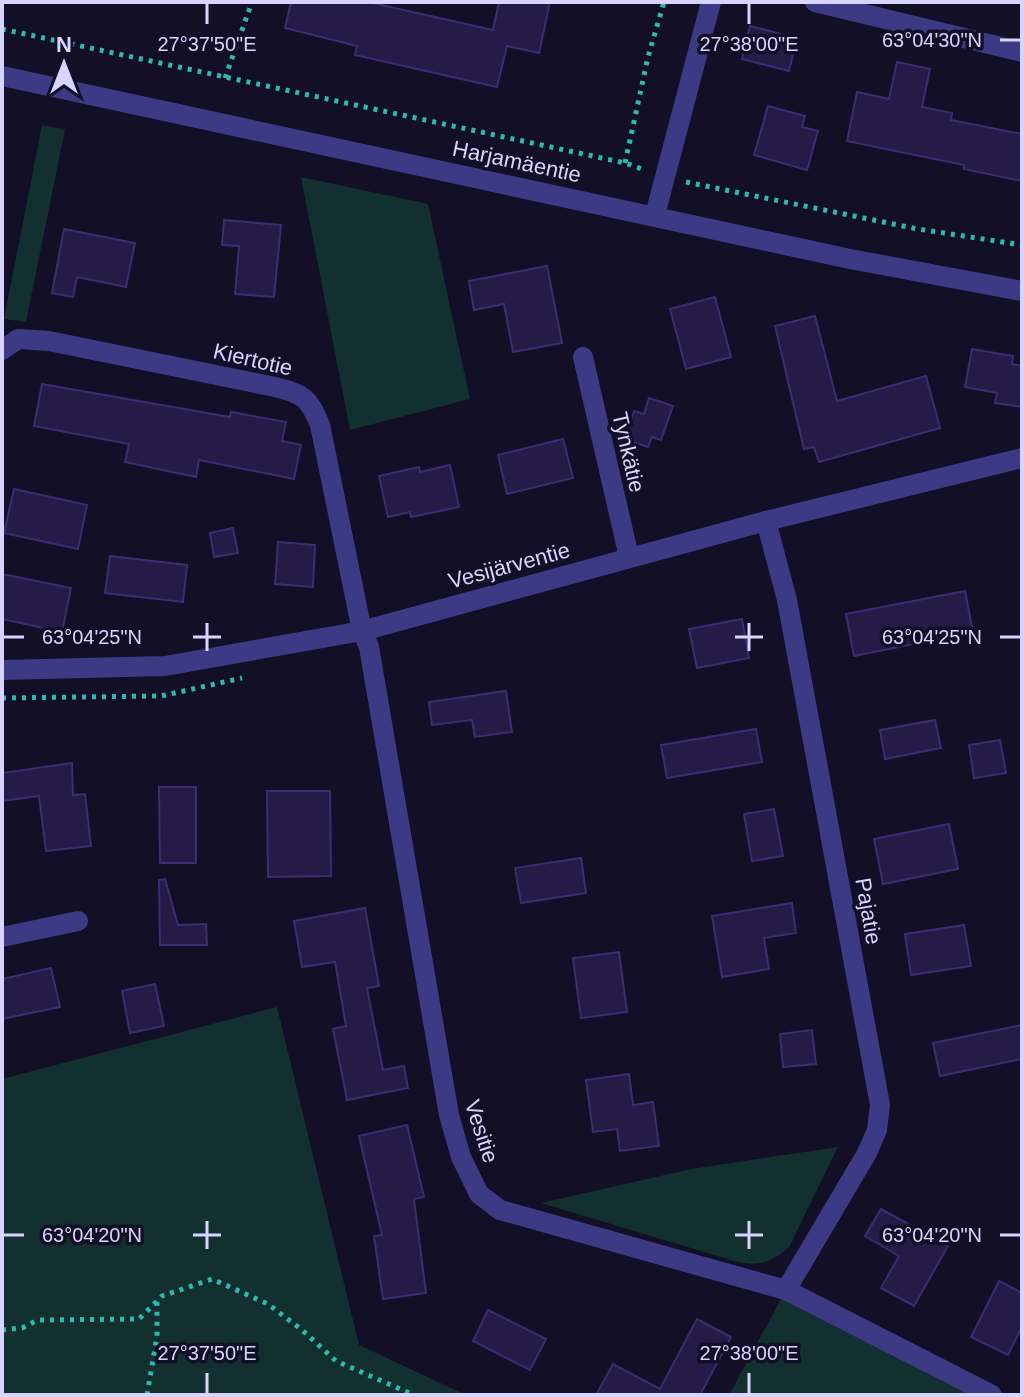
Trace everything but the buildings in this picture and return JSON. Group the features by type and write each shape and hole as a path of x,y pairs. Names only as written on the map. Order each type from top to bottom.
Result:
{"street":[{"path":"655,215 711,2"},
{"path":"815,2 1022,52"},
{"name":"Harjamäentie","path":"2,76 850,259 1022,291"},
{"name":"Kiertotie","path":"2,350 18,339 49,341 275,387 297,393 311,403 320,425 362,631"},
{"name":"Tynkätie","path":"583,357 629,557"},
{"name":"Vesijärventie","path":"2,670 165,666 362,631 766,521 1022,458"},
{"name":"Pajatie","path":"766,521 787,600 880,1105 877,1130 867,1153 786,1290"},
{"name":"Vesitie","path":"362,631 369,647 449,1115 461,1157 479,1194 500,1210 786,1290 992,1395"},
{"path":"2,937 78,921"}],"path":[{"path":"225,78 252,2"},
{"path":"625,163 648,57 664,2"},
{"path":"2,29 625,163 665,178 918,229 1022,245"},
{"path":"2,1330 22,1328 38,1320 139,1319 162,1296 212,1279 268,1304 336,1361 414,1395"},
{"path":"147,1395 157,1336 157,1300"}],"green space":[{"path":"42,125 65,129 26,322 4,319"},
{"path":"301,177 428,204 470,399 350,430"},
{"path":"277,1007 359,1345 466,1395 2,1395 2,1079"},
{"path":"838,1147 789,1247 764,1262 750,1264 734,1261 541,1203 691,1169"},
{"path":"786,1290 992,1395 729,1395"}]}
